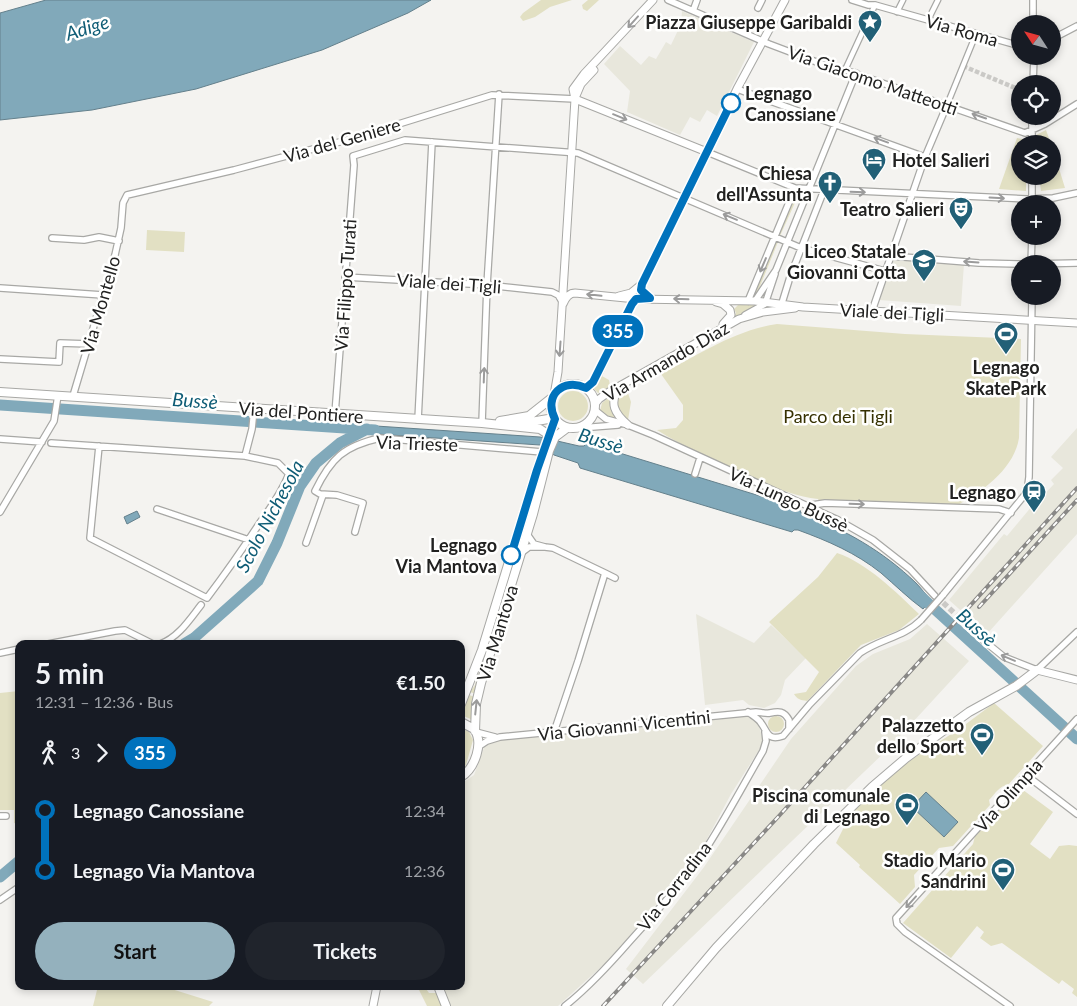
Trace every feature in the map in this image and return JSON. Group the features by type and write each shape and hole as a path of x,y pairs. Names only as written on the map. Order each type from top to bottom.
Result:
{"main road":[{"path":"573,384 586,388 591,394 595,407 589,422 580,428 562,426 554,418 551,410 554,396 560,388 566,385 573,384"},
{"name":"Via del Pontiere","path":"0,392 58,398 73,396 254,412 335,414 482,423 540,429 552,437"},
{"name":"Via del Pontiere","path":"482,423 529,416 554,396"},
{"name":"Via del Pontiere","path":"507,426 554,418"},
{"name":"Via Mantova","path":"465,694 482,650 545,450 552,437 554,418"},
{"path":"552,437 567,428"},
{"name":"Via Mantova","path":"478,747 475,708 527,534 545,450"},
{"path":"667,1006 716,948 814,844 872,787 925,744 969,712 1038,670"},
{"path":"465,724 476,732"},
{"path":"465,772 472,766 478,747"},
{"path":"440,990 446,1006"}],"street":[{"path":"554,396 558,372 563,304 575,99 581,84 613,44 653,0"},
{"name":"Via Giacomo Matteotti","path":"668,0 762,41 835,69 856,73 1025,132 1032,130"},
{"path":"693,11 697,0"},
{"path":"758,8 762,0"},
{"path":"650,298 641,290 642,284 737,89 785,0"},
{"name":"Via Roma","path":"852,0 868,5 876,2 897,12 1011,44"},
{"path":"897,12 903,0"},
{"path":"928,20 938,0"},
{"path":"1033,0 1033,15"},
{"path":"845,70 876,2"},
{"path":"1061,34 1077,26"},
{"path":"872,311 926,157 976,34"},
{"path":"766,302 775,271 856,73"},
{"path":"737,89 926,157"},
{"path":"482,423 487,285 500,94"},
{"name":"Via del Geniere","path":"122,212 124,200 129,194 311,150 372,133 488,96 500,94 575,99"},
{"path":"575,99 795,188 1011,200"},
{"path":"1032,130 1077,104"},
{"path":"1032,125 1032,135"},
{"name":"Via Filippo Turati","path":"335,414 353,156 405,140 432,142"},
{"path":"418,420 432,142 572,152 775,236 787,243 885,271"},
{"path":"751,301 795,188"},
{"path":"782,303 790,277 824,190"},
{"path":"1061,196 1077,193"},
{"name":"Via Montello","path":"73,396 119,241 122,212"},
{"path":"52,238 84,240 99,237 119,241"},
{"path":"891,256 1011,264"},
{"path":"1061,264 1077,264"},
{"path":"751,301 775,271"},
{"name":"Viale dei Tigli","path":"345,277 487,285 552,292"},
{"path":"563,304 558,295 552,292 564,284"},
{"path":"563,304 572,293 568,291 564,284"},
{"path":"616,297 631,293 642,284"},
{"path":"0,288 103,295"},
{"name":"Viale dei Tigli","path":"572,293 636,299 751,301 782,303 803,307 1077,323"},
{"path":"586,388 596,378 636,299"},
{"name":"Viale dei Tigli","path":"707,300 723,304 730,310 731,315 720,328"},
{"name":"Via Armando Diaz","path":"595,407 604,395 766,302"},
{"path":"748,712 773,737 780,737 787,733 810,704 860,653 868,647 902,634 922,620 1024,498 1028,489 1032,305"},
{"name":"Via Armando Diaz","path":"739,319 769,310 803,307"},
{"path":"0,359 59,362 60,342 89,344"},
{"path":"622,385 615,395 614,406 617,415 628,425"},
{"path":"0,512 56,416 58,398"},
{"name":"Via Lungo Bussè","path":"595,407 604,418 628,425 838,520 873,540 910,569 936,596"},
{"path":"245,456 252,430 254,412"},
{"name":"Via Lungo Bussè","path":"580,428 628,425"},
{"name":"Via Trieste","path":"323,494 315,491 324,473 340,454 361,442 380,438 545,450"},
{"path":"0,439 42,442"},
{"path":"51,443 99,446 245,456 278,463 289,474 284,487 249,540 207,598 90,538 99,446"},
{"path":"694,474 700,458"},
{"path":"306,543 323,494 337,495 363,503 355,532"},
{"path":"811,508 812,505 817,503 825,503 999,509 1011,513"},
{"path":"157,509 249,540"},
{"path":"527,534 532,542 553,548 615,578"},
{"path":"521,553 529,547 545,546"},
{"path":"554,732 606,573"},
{"path":"168,640 181,630 201,605"},
{"path":"69,640 125,630 145,640"},
{"path":"1038,670 1077,632"},
{"path":"983,640 1004,656 1038,670 1077,680"},
{"path":"0,653 15,650"},
{"path":"789,729 787,716 796,714 810,704"},
{"name":"Via Giovanni Vicentini","path":"478,747 487,741 500,738 748,712 780,712 787,716"},
{"path":"763,725 769,713"},
{"name":"Via Olimpia","path":"1010,1006 905,932 897,924 896,918 1076,720"},
{"name":"Via Giovanni Vicentini","path":"476,732 500,738"},
{"name":"Via Corradina","path":"566,1006 611,962 654,914 710,843 762,751 766,741 766,732"},
{"name":"Via Corradina","path":"762,751 780,737"},
{"path":"1026,775 1077,814"},
{"path":"0,900 15,890"},
{"path":"374,1006 377,990"}],"shaded area":[{"path":"682,11 754,42 717,116 707,110 700,122 690,117 680,135 627,112 630,91 604,64 620,46 641,65 649,56 656,59 666,42 671,45 681,24"},
{"name":"Liceo Statale Giovanni Cotta","path":"894,260 964,264 961,306 879,300"},
{"path":"1077,428 1077,534 987,634 949,600 1004,534 1007,536 1037,500 1054,484 1051,480 1063,468 1051,457"},
{"path":"696,614 754,643 771,625 806,658 785,680 781,695 775,703 764,708 749,705 743,700 705,705"},
{"path":"927,624 969,661 889,748 643,984 626,969 704,867 791,739 856,666 873,654 910,639"},
{"path":"747,716 751,717 759,725 763,741 731,794 706,841 663,897 611,958 558,1006 450,1006 443,990 465,990 465,781 474,775 485,745 494,741"}],"green space":[{"path":"541,0 572,0 550,7 535,17 523,21 520,17 523,13"},
{"path":"588,0 599,0 587,11 583,9 582,5"},
{"path":"1046,130 1048,135 1036,135"},
{"path":"1011,155 1011,185 1026,185 1026,191 999,189"},
{"path":"1061,175 1065,188 1041,191 1040,185 1061,185"},
{"path":"795,195 798,196 780,236 778,234"},
{"path":"147,230 185,232 184,252 146,250"},
{"path":"776,241 778,242 756,296 753,296"},
{"path":"740,303 760,304 731,320 736,313 734,309"},
{"name":"Parco dei Tigli","path":"777,324 905,334 1021,339 1019,438 1011,460 987,486 958,505 819,501 818,499 789,492 761,481 699,453 657,430 676,428 683,420 683,405 661,374 732,337 761,327"},
{"path":"602,376 609,380 610,385 614,384 598,393 593,388"},
{"path":"626,387 631,402 628,420 618,410 617,403 619,394"},
{"path":"573,391 584,395 588,406 584,417 573,421 562,417 558,406 562,395"},
{"path":"612,395 611,406 616,418 608,417 600,411 602,403"},
{"path":"524,528 476,686 476,694 470,692 475,685"},
{"path":"837,553 870,571 919,614 899,630 861,645 807,701 802,700 794,694 806,692 819,672 769,622 818,577"},
{"path":"15,691 15,823 14,810 0,810 0,693"},
{"path":"469,695 475,697 473,720 465,717 465,702"},
{"name":"Piscina comunale di Legnago","path":"994,703 1043,746 1008,785 1002,786 989,800 990,805 953,846 939,848 914,875 915,887 900,904 859,867 860,865 836,843 850,815 888,777"},
{"path":"776,716 784,724 776,732 768,724"},
{"path":"465,730 469,732 473,740 466,765"},
{"name":"Stadio Mario Sandrini","path":"1019,787 1053,812 1030,844 1050,859 1059,846 1077,846 1077,997 1072,993 1074,989 1062,980 1059,984 1002,943 991,946 980,938 984,932 977,926 951,958 903,923 973,844 975,836"},
{"path":"97,990 175,990 213,1002 209,1006 93,1006"},
{"path":"419,990 436,993 442,1006 427,1006"}],"water":[{"name":"Adige","path":"46,0 431,0 408,13 322,50 196,89 92,110 0,120 0,13"},
{"path":"361,425 540,437 579,446 584,446 587,443 799,508 801,513 848,534 876,551 903,571 931,600 923,609 862,559 809,534 798,530 792,532 580,468 578,463 554,455 540,445 361,433"},
{"path":"137,511 140,517 127,524 124,517"},
{"path":"926,792 958,822 944,837 912,807"}],"waterway":[{"name":"Bussè","path":"0,405 375,430"},
{"name":"Scolo Nichesola","path":"191,640 258,581 277,543 300,486 316,463 340,443 367,429"},
{"name":"Bussè","path":"917,593 1077,739"},
{"name":"Scolo Nichesola","path":"0,877 15,864"}],"tunnel":[{"path":"963,66 1011,86"},
{"path":"937,597 983,640"}],"railway":[{"path":"603,1006 778,817 1077,488"},
{"path":"979,607 1077,500"}],"bus line":[{"name":"355","path":"511,555 542,452 555,419 551,410 553,397 560,388 566,385 580,385 586,388 593,382 632,304 636,299 650,298 641,290 642,284 731,103"}],"place":[{"name":"Piazza Giuseppe Garibaldi","path":"870,43"},
{"name":"Legnago Canossiane","path":"731,103"},
{"name":"Hotel Salieri","path":"874,181"},
{"name":"Chiesa dell'Assunta","path":"830,204"},
{"name":"Teatro Salieri","path":"961,230"},
{"name":"Liceo Statale Giovanni Cotta","path":"924,282"},
{"name":"Legnago SkatePark","path":"1006,355"},
{"name":"Legnago","path":"1034,513"},
{"name":"Legnago Via Mantova","path":"511,555"},
{"name":"Palazzetto dello Sport","path":"982,756"},
{"name":"Piscina comunale di Legnago","path":"907,826"},
{"name":"Stadio Mario Sandrini","path":"1003,891"}]}
